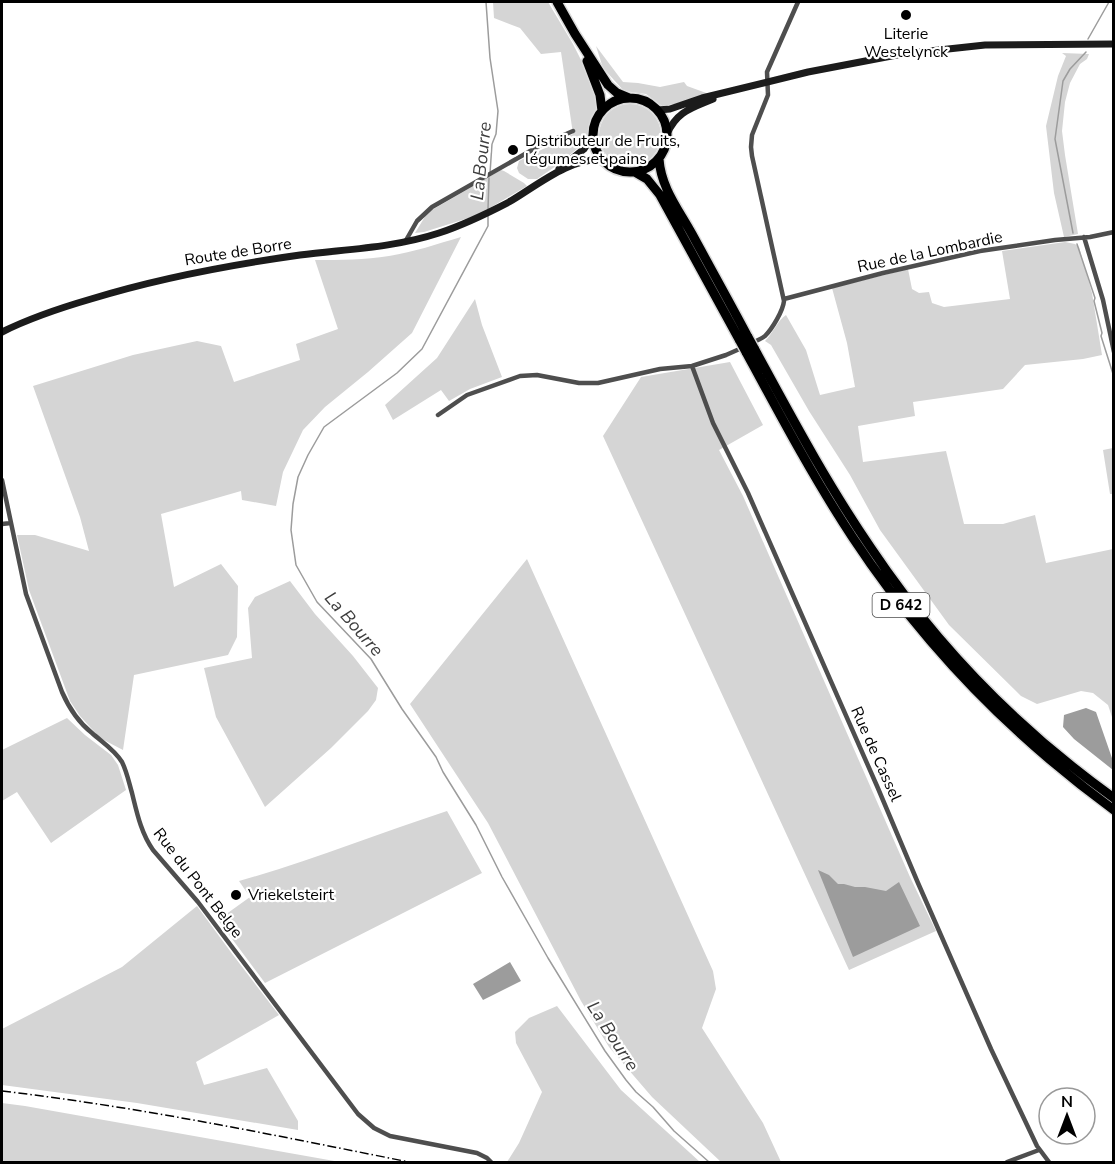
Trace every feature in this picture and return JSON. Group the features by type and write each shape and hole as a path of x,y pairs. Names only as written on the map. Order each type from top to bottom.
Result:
{"highway":[{"path":"557,2 608,85 617,93 643,100 658,110 664,120 667,134 665,149 659,159 648,168 634,172 615,169 603,160 596,150 593,135 596,121 602,111 616,101 629,98"},
{"path":"575,34 600,95 602,111"},
{"name":"D 642","path":"659,159 662,176 673,202 687,225 744,339"},
{"name":"D 642","path":"634,172 647,179 657,191 744,339 801,452 842,522 873,568 961,676 1010,724 1113,810"},
{"name":"D 642","path":"750,350 851,518 885,569 923,618 971,673 1018,720 1059,756 1113,798"}],"main road":[{"path":"658,110 850,63 921,51 985,45 1113,44"},
{"path":"1072,45 1113,49"},
{"path":"667,134 681,114 730,92"},
{"path":"544,180 584,149 593,135"},
{"path":"544,180 580,162 603,160"},
{"name":"Route de Borre","path":"2,332 64,307 179,275 266,260 369,249 446,231 491,212 544,180"}],"street":[{"path":"438,415 467,395 520,376 537,375 579,383 592,383 660,369 692,366 726,355 762,338 783,309 784,299 751,147 752,135 768,95 767,72 798,2"},
{"path":"405,242 415,224 427,210 545,143 573,131"},
{"name":"Rue de la Lombardie","path":"784,299 980,251 1113,232"},
{"path":"1084,237 1103,300 1113,352"},
{"name":"Rue de Cassel","path":"692,366 713,423 766,534 991,1049 1039,1150 1049,1162"},
{"name":"Rue du Pont Belge","path":"2,480 28,601 62,692 69,708 79,720 113,751 123,765 140,825 153,850 198,902 366,1122 390,1136 477,1153 491,1162"},
{"path":"2,524 11,523"},
{"path":"1007,1162 1039,1150"}],"shaded area":[{"path":"493,2 548,2 589,76 598,107 588,140 537,179 528,179 519,173 517,168 519,161 573,134 561,52 541,54 520,28 494,18"},
{"path":"596,46 623,82 660,87 684,82 687,86 709,94 662,106 646,94 624,91 603,68"},
{"path":"1062,53 1089,54 1087,59 1080,64 1070,83 1065,102 1062,131 1078,234 1064,237 1054,193 1046,126 1058,76 1066,56"},
{"path":"624,104 636,104 652,113 659,123 661,135 659,147 652,157 636,166 624,166 613,161 604,152 599,141 599,129 604,118 613,109"},
{"path":"501,170 527,186 478,215 415,233 426,215 432,210"},
{"path":"461,237 412,333 325,407 303,430 283,472 276,506 242,500 241,491 161,514 174,587 221,564 238,586 237,637 228,655 134,675 123,750 100,738 70,701 29,590 17,535 35,535 89,551 80,517 33,386 133,355 197,341 221,346 234,382 300,360 296,344 338,329 315,260 389,256"},
{"path":"1065,242 1079,247 1092,293 1102,355 1025,365 1003,389 913,402 915,416 858,426 863,462 946,451 964,524 1003,524 1035,515 1046,563 1113,549 1113,720 1108,705 1093,693 1081,691 1037,704 1021,696 949,625 880,530 850,475 809,411 771,345 765,341 786,315 806,350 820,395 855,387 847,343 832,288 908,269 912,289 919,293 929,292 932,303 944,307 1010,299 1002,251"},
{"path":"475,299 482,325 502,377 470,389 449,401 441,390 393,420 385,405 437,358"},
{"path":"730,362 763,425 719,450 743,496 910,877 936,931 849,970 603,436 641,377"},
{"path":"1113,448 1113,494 1110,494 1103,450"},
{"path":"527,559 713,971 716,989 702,1028 763,1123 781,1162 721,1162 652,1097 609,1047 581,1001 488,823 410,704"},
{"path":"290,581 378,688 376,700 368,711 331,748 265,807 216,717 204,668 252,658 248,608 255,597"},
{"path":"1086,708 1096,712 1113,761 1113,770 1074,739 1063,727 1064,715"},
{"path":"67,718 111,755 118,765 126,790 51,843 17,792 2,801 2,750"},
{"path":"447,811 482,873 265,983 218,920 250,897 239,881"},
{"path":"818,870 829,875 838,884 855,887 886,891 899,882 920,926 853,957"},
{"path":"197,906 279,1015 196,1062 204,1085 267,1068 298,1121 298,1130 137,1103 2,1085 2,1029 122,967"},
{"path":"510,962 521,981 483,1000 473,984"},
{"path":"557,1006 621,1090 700,1162 507,1162 519,1143 542,1092 516,1043 515,1032 529,1018"},
{"path":"2,1103 25,1106 340,1162 2,1162"}],"waterway":[{"name":"La Bourre","path":"486,2 490,58 498,111 490,173"},
{"path":"1088,39 1109,2"},
{"path":"1073,233 1055,139 1063,81 1070,69 1086,52"},
{"name":"La Bourre","path":"488,209 489,178"},
{"name":"La Bourre","path":"488,216 488,226 422,349 397,373 324,427 308,455 298,477 293,504 291,530 296,565 317,602 371,659 402,709 436,757 476,825 502,877 548,958 605,1051 636,1092 674,1131 709,1162"},
{"path":"1077,244 1095,298 1101,336 1114,377"}],"railway":[{"path":"2,1091 155,1113 409,1162"}],"place":[{"name":"Literie Westelynck","path":"906,15"},
{"name":"Distributeur de Fruits, légumes et pains","path":"513,150"},
{"name":"Vriekelsteirt","path":"236,895"}]}
